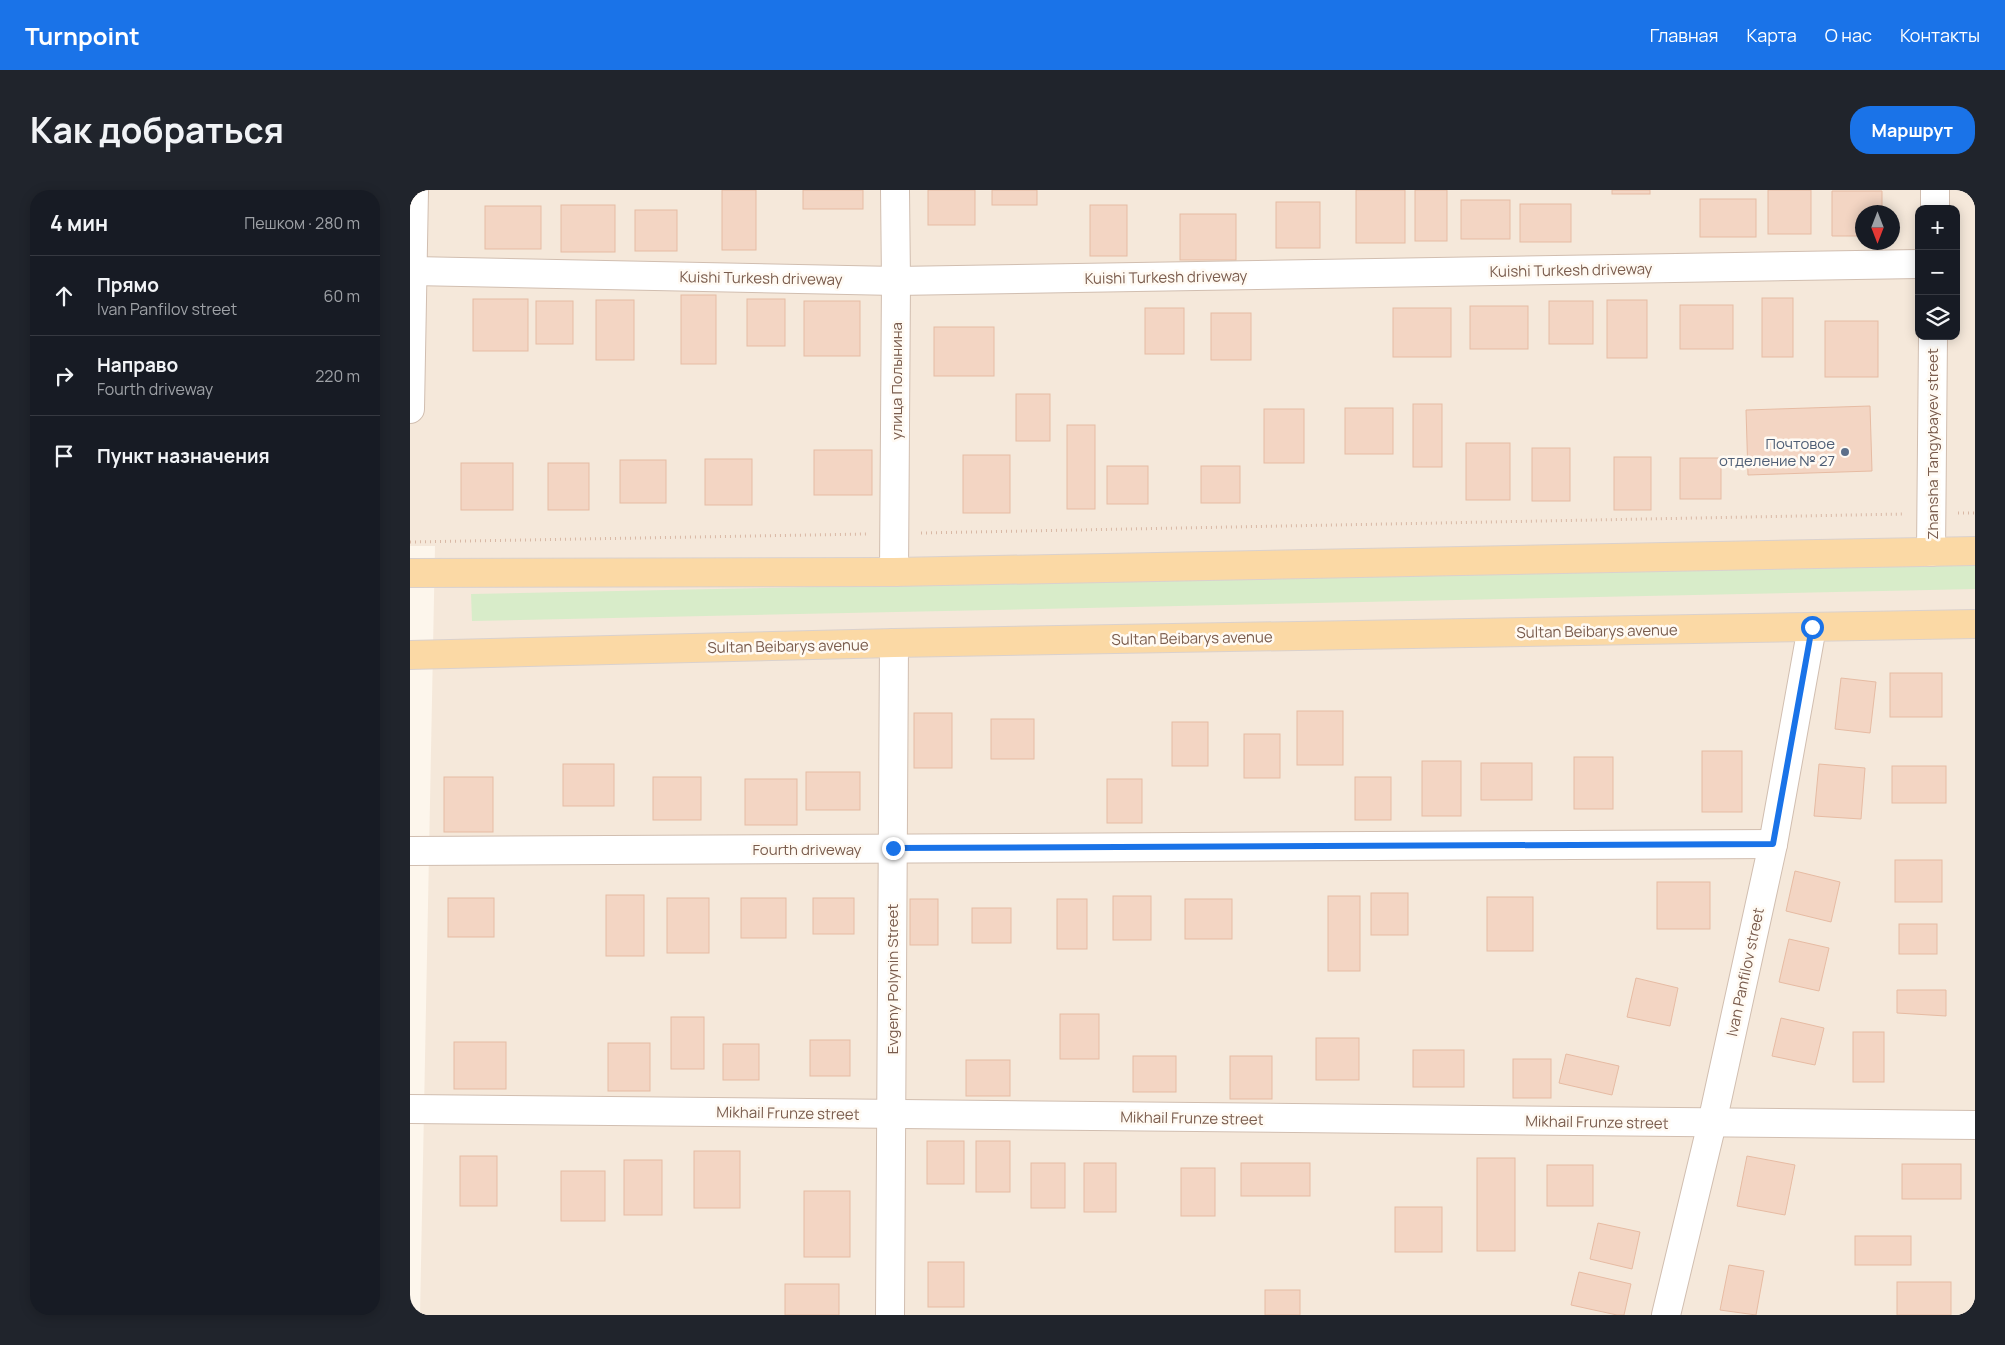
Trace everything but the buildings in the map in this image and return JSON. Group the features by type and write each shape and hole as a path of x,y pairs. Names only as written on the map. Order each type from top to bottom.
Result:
{"main road":[{"path":"410,573 894,572 1975,551"},
{"name":"Sultan Beibarys avenue","path":"410,655 894,643 1975,624"}],"street":[{"path":"410,409 414,190"},
{"name":"улица Полынина","path":"894,572 895,190"},
{"path":"1935,190 1935,205"},
{"name":"Kuishi Turkesh driveway","path":"413,271 896,281 1915,264"},
{"name":"Zhansha Tangybayev street","path":"1931,552 1933,340"},
{"name":"Ivan Panfilov street","path":"1666,1315 1712,1123 1773,844 1812,627"},
{"name":"Evgeny Polynin Street","path":"890,1315 894,643"},
{"name":"Fourth driveway","path":"410,851 1773,844"},
{"name":"Mikhail Frunze street","path":"410,1109 1975,1125"}],"path":[{"path":"410,542 1975,513"}],"shaded area":[{"path":"410,190 1975,190 1975,1315 420,1315 435,546 410,546"}],"green space":[{"path":"1975,563 1975,589 472,621 471,594"}],"place":[{"name":"Почтовое отделение № 27","path":"1845,452"}],"route":[{"path":"893,848 1773,844 1812,627"}]}
